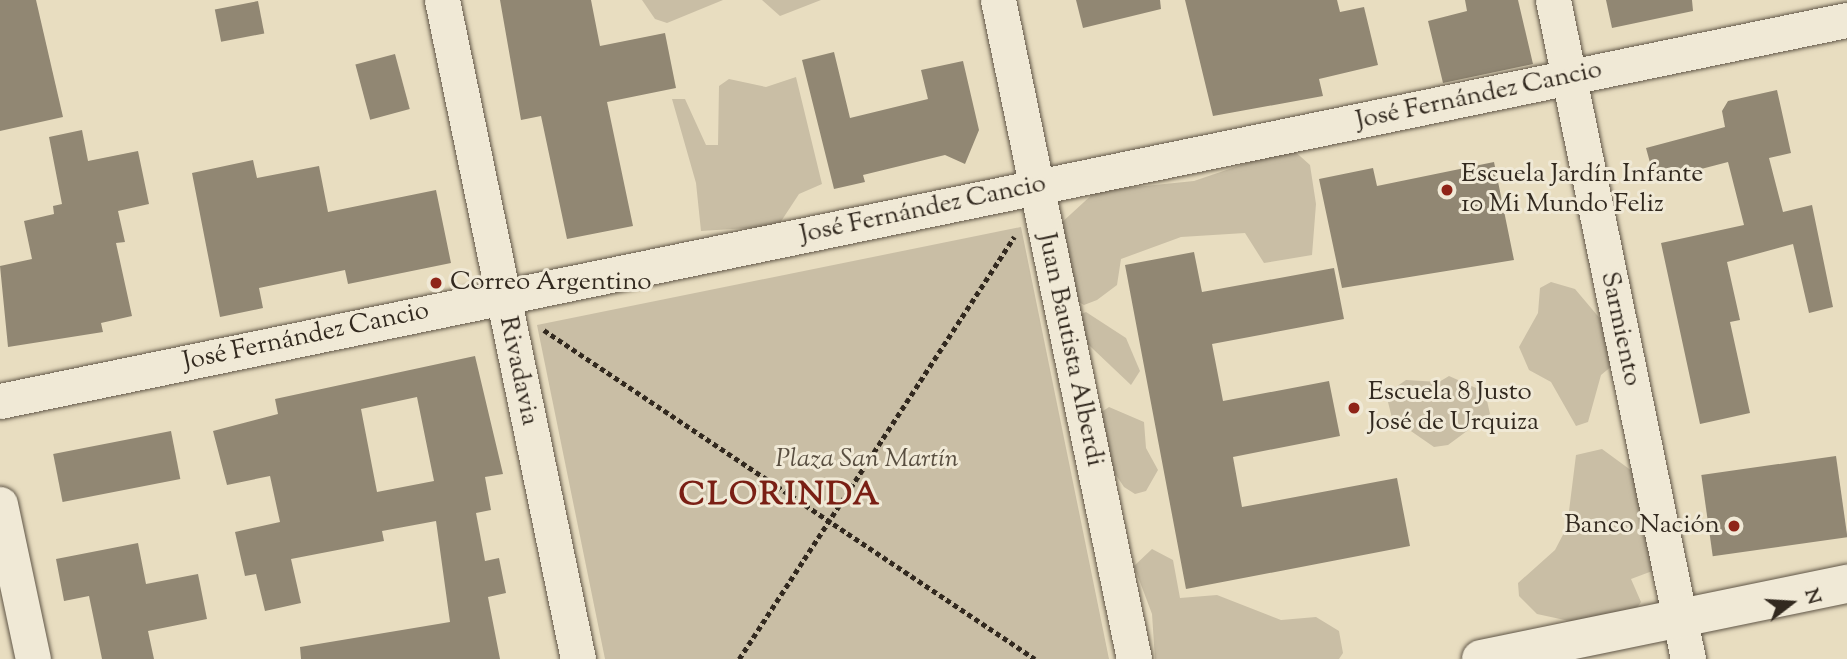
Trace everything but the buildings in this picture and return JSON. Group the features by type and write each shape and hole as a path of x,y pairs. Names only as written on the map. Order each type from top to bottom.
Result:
{"main road":[{"path":"1481,659 1847,584"}],"street":[{"name":"Rivadavia","path":"442,0 578,659"},
{"name":"Juan Bautista Alberdi","path":"998,0 1134,659"},
{"name":"Sarmiento","path":"1553,0 1688,659"},
{"name":"José Fernández Cancio","path":"0,401 1847,20"},
{"path":"0,503 33,659"}],"path":[{"path":"739,659 1021,227"},
{"path":"537,325 1035,659"}],"green space":[{"path":"642,0 723,0 667,23 655,19"},
{"path":"762,0 821,0 780,16"},
{"path":"796,77 822,184 799,194 778,226 701,231 696,183 672,99 685,99 706,145 718,145 719,86 729,79 766,87"},
{"path":"1291,148 1310,165 1316,204 1312,255 1264,263 1245,233 1181,237 1121,259 1117,285 1097,300 1084,305 1072,298 1059,225 1096,191 1194,181"},
{"name":"Plaza San Martín","path":"1021,227 1109,659 605,659 537,325"},
{"path":"1551,282 1575,289 1608,328 1612,366 1601,375 1588,422 1576,426 1551,382 1529,370 1519,347 1538,313 1540,288"},
{"path":"1086,312 1126,338 1140,371 1131,385 1073,330 1074,317"},
{"path":"1449,376 1485,392 1490,414 1448,445 1434,447 1392,418 1386,394 1406,380 1439,382"},
{"path":"1109,407 1144,422 1146,448 1158,470 1146,491 1135,494 1124,487 1102,454 1097,415"},
{"path":"1602,449 1632,471 1655,570 1631,579 1641,602 1634,612 1574,622 1537,614 1519,596 1518,583 1555,550 1567,527 1576,455"},
{"path":"1152,549 1173,560 1180,598 1217,595 1281,620 1316,617 1339,631 1343,653 1339,659 1155,659 1152,614 1134,566"}],"place":[{"name":"Escuela Jardín Infante 10 Mi Mundo Feliz","path":"1447,190"},
{"name":"Correo Argentino","path":"436,283"},
{"name":"Escuela 8 Justo José de Urquiza","path":"1354,408"},
{"name":"Banco Nación","path":"1734,526"}],"district":[{"name":"CLORINDA","path":"780,497"}]}
